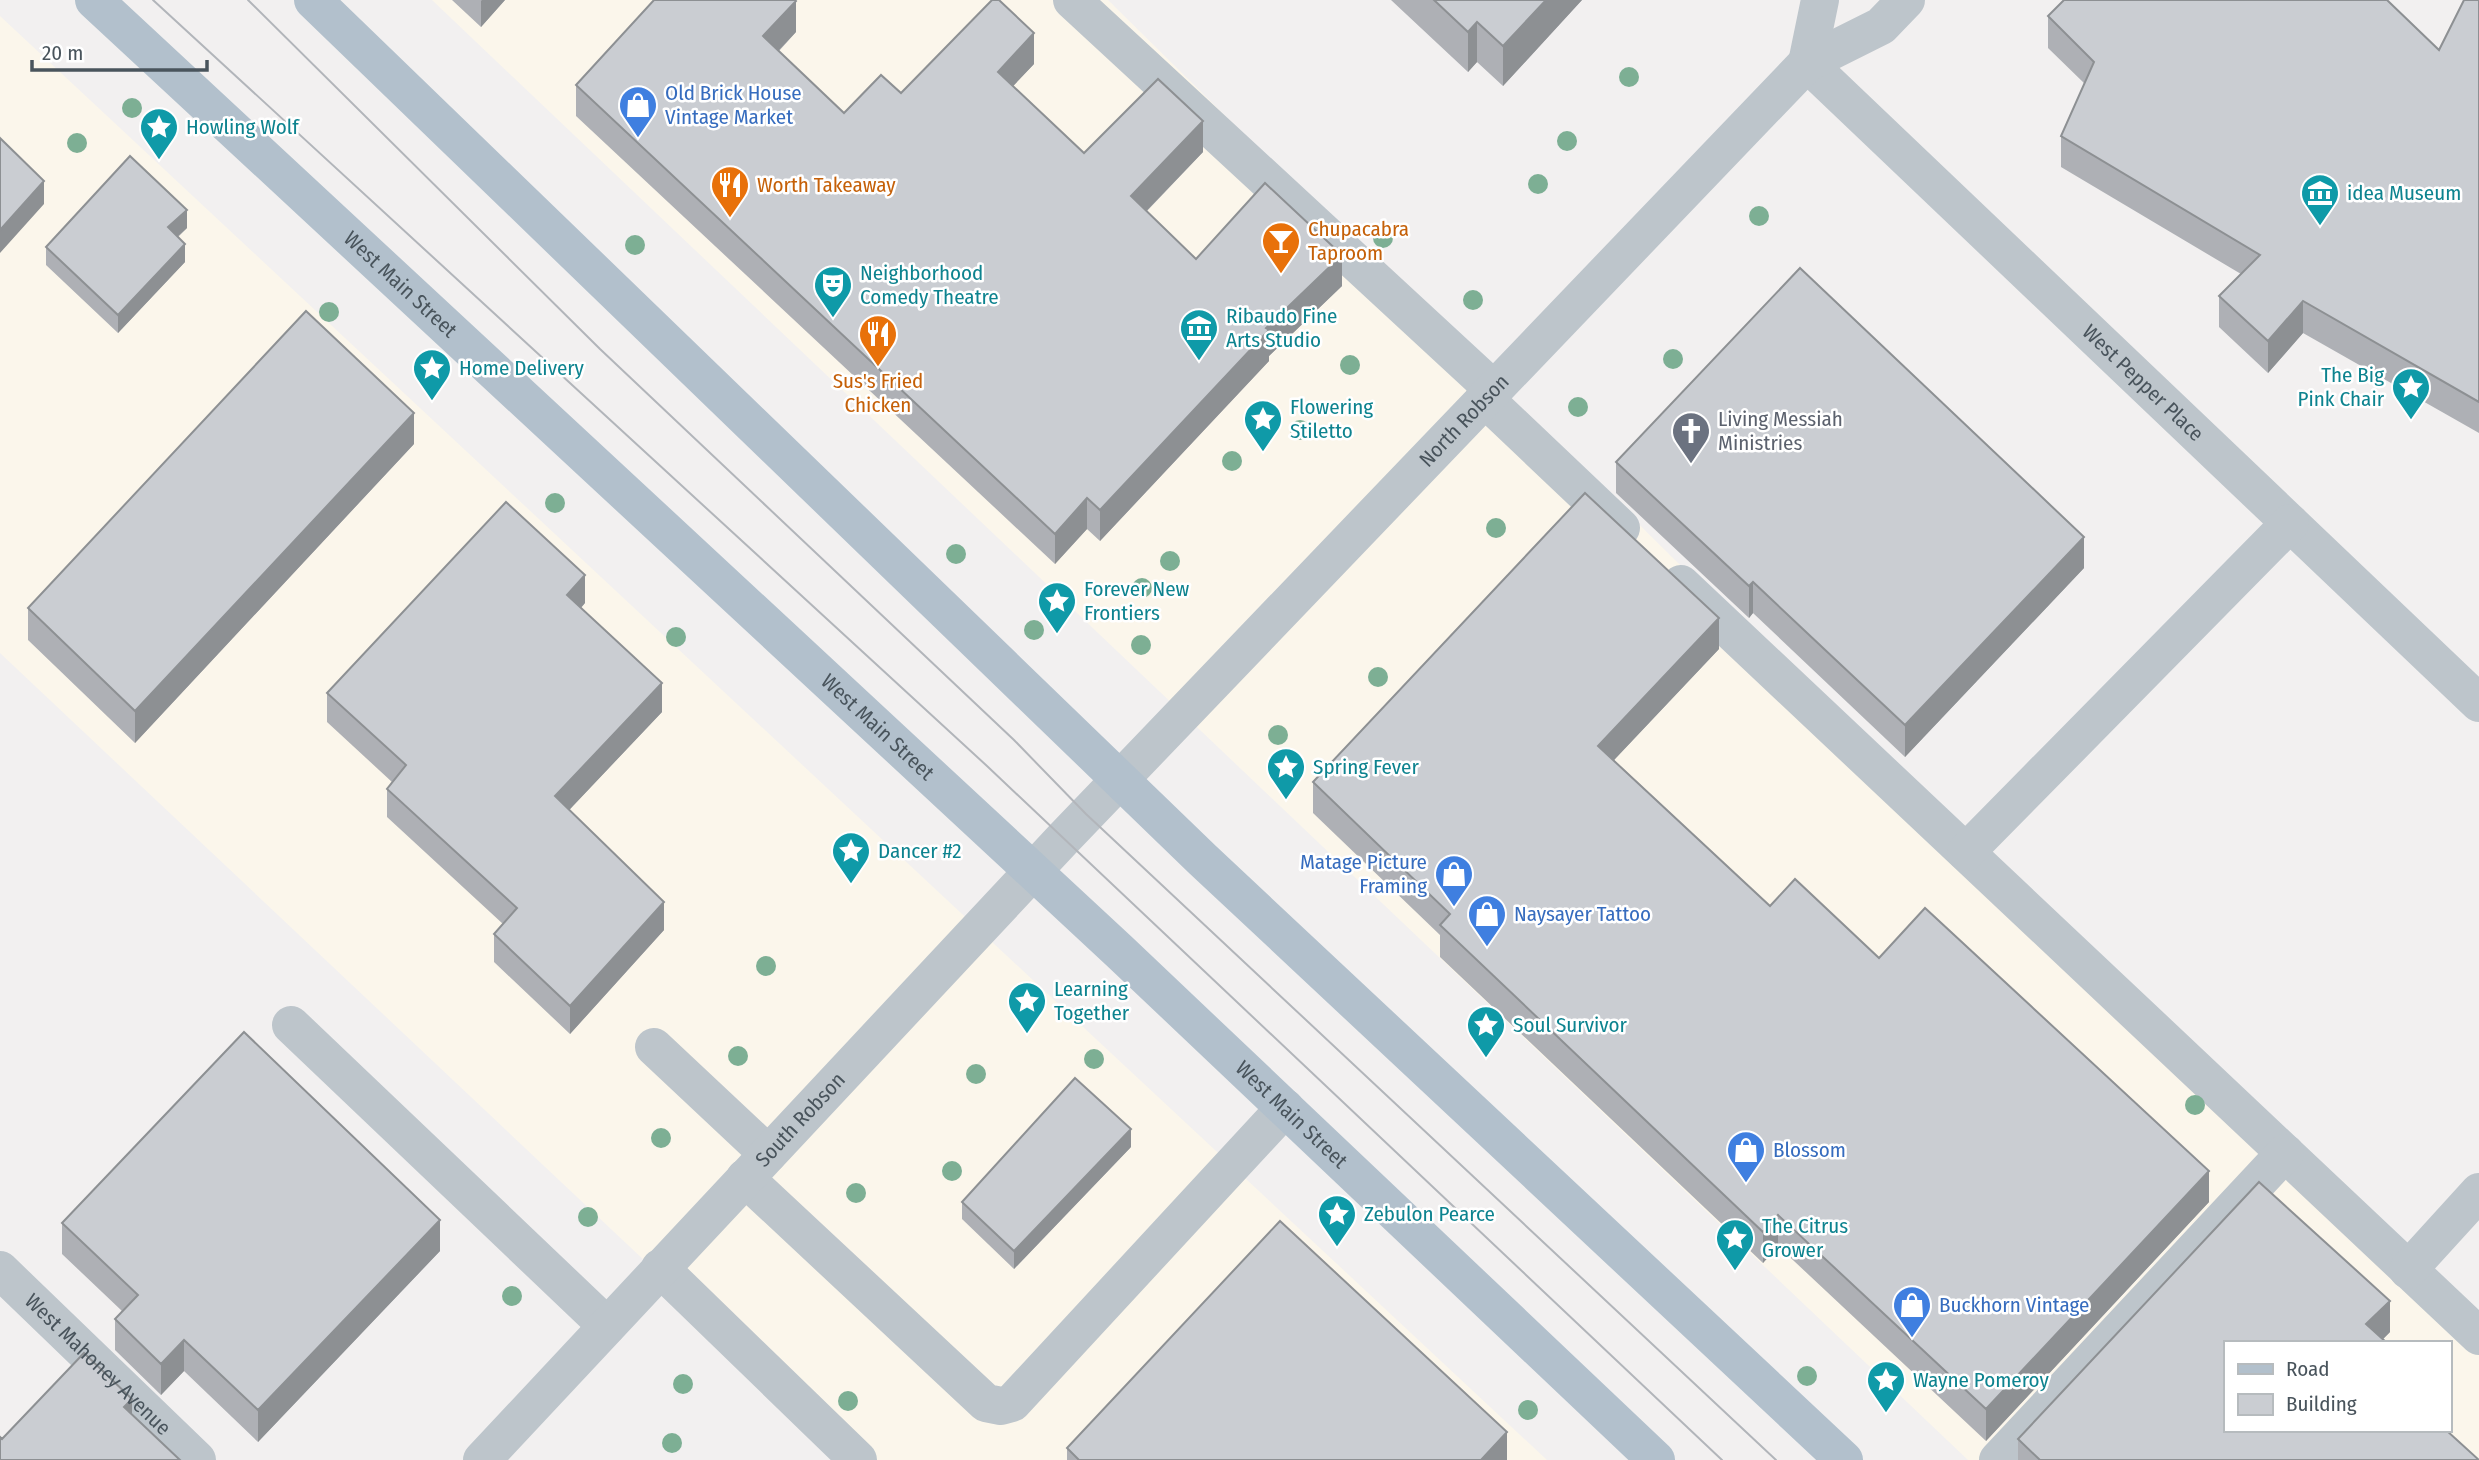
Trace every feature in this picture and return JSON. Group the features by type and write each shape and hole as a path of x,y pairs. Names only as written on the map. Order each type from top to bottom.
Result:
{"main road":[{"name":"West Main Street","path":"94,0 1033,870 1656,1460"},
{"path":"313,0 1119,779 1844,1460"}],"street":[{"path":"1072,0 1488,394 1647,552 2479,1336"},
{"path":"1807,63 1820,0"},
{"name":"North Robson","path":"1119,779 1807,63 1881,26 1906,0"},
{"name":"West Pepper Place","path":"1807,63 2479,703"},
{"path":"1966,852 2290,523"},
{"name":"South Robson","path":"481,1460 1119,779"},
{"path":"291,1025 607,1326"},
{"path":"654,1047 756,1166 986,1403 1001,1406 1012,1403 1285,1108"},
{"path":"1998,1460 2285,1153"},
{"path":"2408,1270 2479,1192"},
{"path":"660,1268 858,1460"},
{"name":"West Mahoney Avenue","path":"0,1270 197,1460"}],"shaded area":[{"path":"432,0 1108,0 2479,1354 2479,1460 1968,1460"},
{"path":"0,16 1547,1460 856,1460 0,653"}],"building":[{"path":"654,0 795,0 763,36 844,113 881,75 901,93 992,0 999,0 1034,33 998,72 1084,153 1158,79 1203,121 1131,196 1196,259 1265,183 1342,255 1266,328 1269,330 1100,510 1087,498 1055,534 576,85"},
{"path":"1434,0 1546,0 1503,46 1477,22 1468,32"},
{"name":"idea Museum","path":"2064,0 2387,0 2439,50 2464,0 2479,0 2479,402 2303,301 2268,341 2219,296 2260,255 2061,136 2094,62 2048,16"},
{"path":"0,138 44,181 0,230"},
{"path":"130,156 187,210 168,227 185,244 118,315 46,247"},
{"path":"1800,268 2084,537 1905,725 1753,582 1749,586 1616,462"},
{"path":"306,311 414,413 135,711 28,608"},
{"path":"1585,493 1719,618 1598,746 1770,906 1795,879 1879,958 1925,908 2209,1171 1986,1409 1778,1215 1763,1232 1440,925 1450,914 1313,782"},
{"path":"506,502 585,575 567,595 662,683 555,796 664,902 570,1006 494,934 517,908 387,789 406,765 327,693"},
{"path":"244,1032 440,1220 258,1410 184,1340 161,1364 115,1319 138,1295 62,1223"},
{"path":"1075,1078 1131,1129 1014,1251 962,1202"},
{"path":"2259,1182 2390,1301 2366,1324 2385,1341 2224,1341 2224,1432 2448,1432 2479,1460 2040,1460 2018,1439"},
{"path":"1280,1221 1507,1432 1481,1460 1079,1460 1067,1448"},
{"path":"84,1353 132,1399 124,1407 180,1460 0,1460 0,1437 2,1439"}],"tram line":[{"path":"153,0 987,766 1722,1460"},
{"path":"248,0 600,349 1014,740 1086,814 1776,1460"}],"place":[{"name":"Old Brick House Vintage Market","path":"638,139"},
{"name":"Howling Wolf","path":"159,161"},
{"name":"Worth Takeaway","path":"730,219"},
{"name":"idea Museum","path":"2320,227"},
{"name":"Chupacabra Taproom","path":"1281,275"},
{"name":"Neighborhood Comedy Theatre","path":"833,319"},
{"name":"Ribaudo Fine Arts Studio","path":"1199,362"},
{"name":"Sus's Fried Chicken","path":"878,368"},
{"name":"Home Delivery","path":"432,402"},
{"name":"The Big Pink Chair","path":"2411,421"},
{"name":"Flowering Stiletto","path":"1263,453"},
{"name":"Living Messiah Ministries","path":"1691,465"},
{"name":"Forever New Frontiers","path":"1057,635"},
{"name":"Spring Fever","path":"1286,801"},
{"name":"Dancer #2","path":"851,885"},
{"name":"Matage Picture Framing","path":"1454,908"},
{"name":"Naysayer Tattoo","path":"1487,948"},
{"name":"Learning Together","path":"1027,1035"},
{"name":"Soul Survivor","path":"1486,1059"},
{"name":"Blossom","path":"1746,1184"},
{"name":"Zebulon Pearce","path":"1337,1248"},
{"name":"The Citrus Grower","path":"1735,1272"},
{"name":"Buckhorn Vintage","path":"1912,1339"},
{"name":"Wayne Pomeroy","path":"1886,1414"}]}
